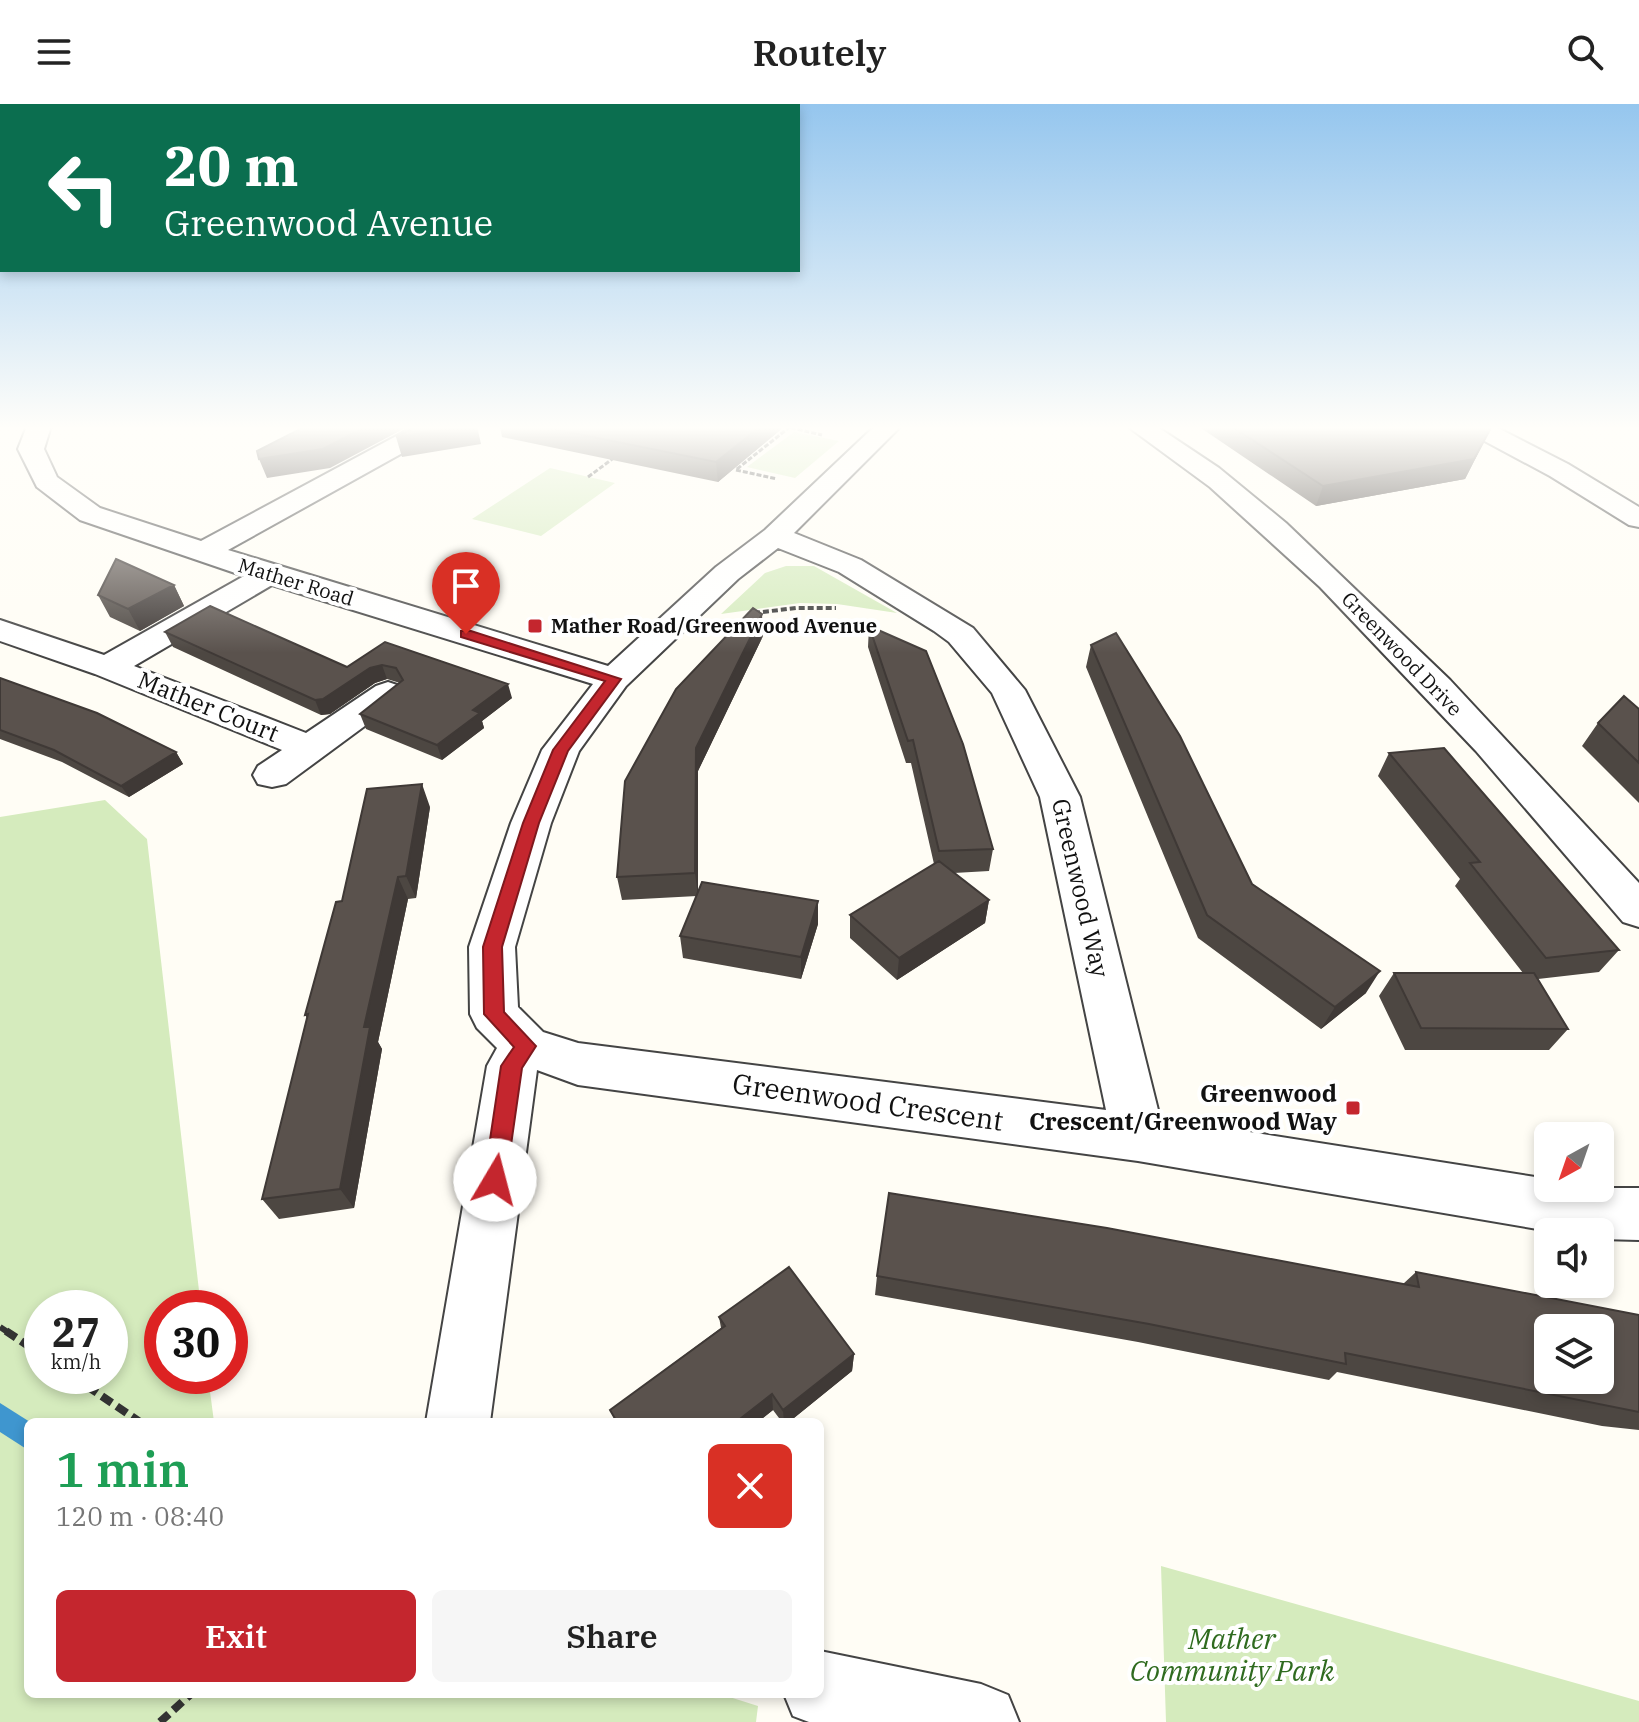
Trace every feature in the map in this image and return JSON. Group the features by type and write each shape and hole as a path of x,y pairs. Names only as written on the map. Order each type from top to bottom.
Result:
{"street":[{"name":"Mather Road","path":"73,502 90,514 269,574 614,679"},
{"path":"203,552 295,502"},
{"path":"459,1418 512,1066 526,1046 494,1014 492,947 531,823 561,750 614,679 674,621 775,536 811,502"},
{"name":"Greenwood Drive","path":"1243,502 1326,574 1536,794 1639,911"},
{"path":"1610,502 1639,519"},
{"name":"Greenwood Way","path":"775,536 850,566 945,624 961,635 1008,690 1060,797 1138,1138"},
{"name":"Mather Court","path":"107,667 269,574"},
{"name":"Mather Court","path":"0,630 107,667 309,748"},
{"name":"Mather Court","path":"272,775 388,693"},
{"name":"Greenwood Crescent","path":"526,1046 578,1064 1138,1138 1598,1213 1639,1214"},
{"path":"824,1690 981,1722"}],"path":[{"path":"674,621 796,608 845,609"},
{"path":"0,1327 24,1343"},
{"path":"99,1394 134,1418"},
{"path":"160,1722 187,1698"}],"green space":[{"path":"499,502 589,502 541,536 472,519"},
{"path":"786,566 814,566 897,613 837,604 800,603 721,614 765,573"},
{"path":"105,800 147,839 199,1290 144,1290 144,1394 210,1394 213,1418 24,1418 24,1698 733,1698 758,1706 756,1722 0,1722 0,817"},
{"name":"Mather Community Park","path":"1161,1566 1639,1701 1639,1722 1166,1722"}],"building":[{"path":"116,559 174,585 128,609 98,595"},
{"path":"210,606 347,667 385,642 508,684 473,710 480,713 437,745 360,714 403,680 396,668 382,665 370,668 323,699 315,700 165,632"},
{"path":"753,608 762,614 696,748 695,873 617,877 625,781 676,689"},
{"path":"869,626 926,651 963,744 993,849 939,851 913,740 908,741"},
{"path":"1116,633 1180,736 1252,884 1380,971 1335,1007 1207,915 1091,645"},
{"path":"0,678 97,713 176,752 121,786 54,750 0,730"},
{"path":"1624,696 1639,709 1639,763 1598,723"},
{"path":"1444,748 1619,950 1546,958 1470,863 1480,862 1389,753"},
{"path":"422,784 406,876 398,877 364,1027 370,1027 340,1189 262,1199 308,1014 305,1015 336,902 342,901 367,789"},
{"path":"939,861 989,900 899,958 850,915"},
{"path":"702,882 818,901 801,957 680,936"},
{"path":"1394,973 1534,973 1568,1029 1421,1028"},
{"path":"889,1193 1107,1228 1419,1287 1416,1272 1534,1295 1534,1298 1551,1298 1639,1315 1639,1412 1549,1394 1614,1394 1614,1314 1534,1314 1534,1391 1345,1353 1346,1364 1149,1324 877,1276"},
{"path":"789,1267 854,1354 783,1410 772,1394 741,1418 615,1418 610,1410 725,1326 719,1317"}],"waterway":[{"path":"0,1416 24,1434"}],"place":[{"name":"Mather Road/Greenwood Avenue","path":"535,626"},
{"name":"Greenwood Crescent/Greenwood Way","path":"1353,1108"}],"route":[{"path":"466,634 614,679 561,750 531,823 492,947 494,1014 526,1046 512,1066 495,1180"}]}
